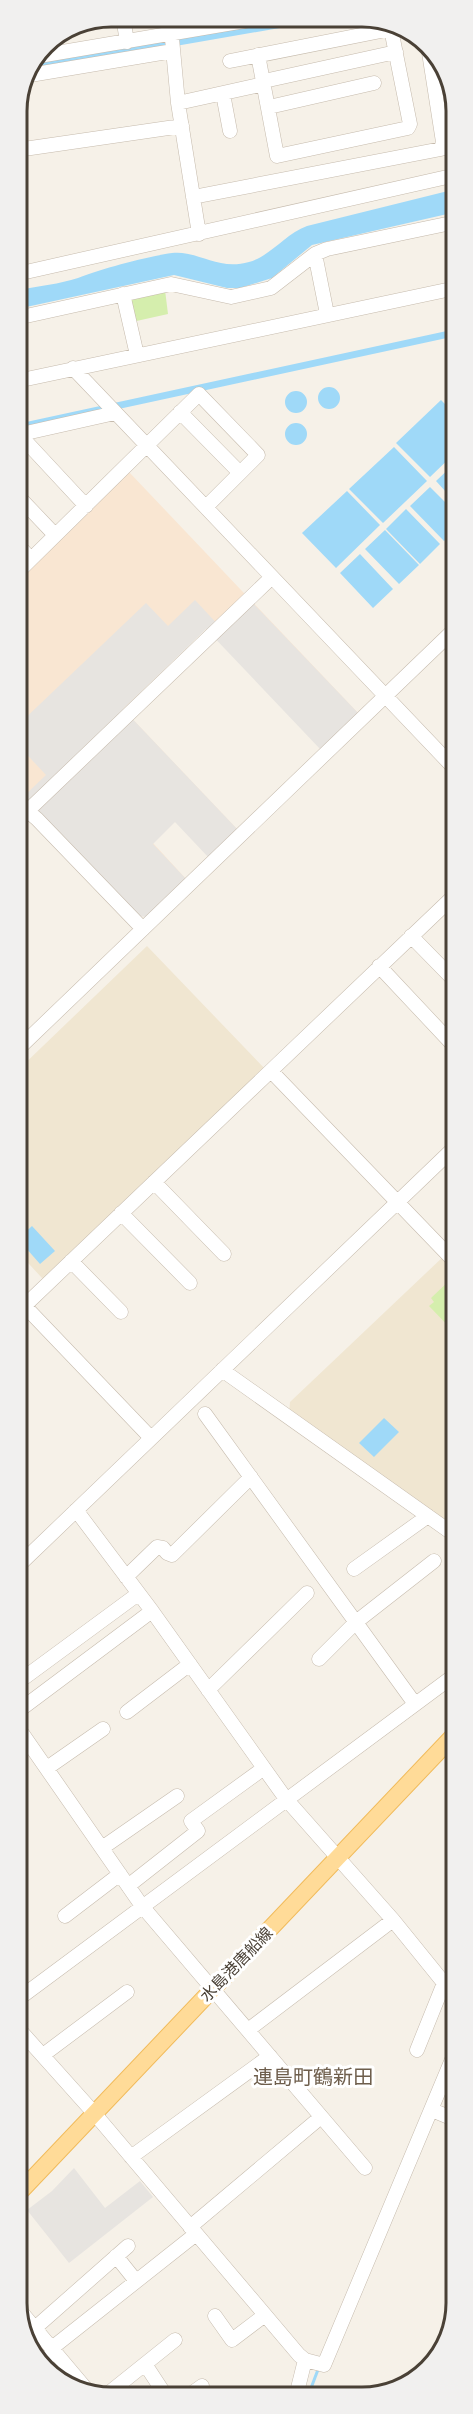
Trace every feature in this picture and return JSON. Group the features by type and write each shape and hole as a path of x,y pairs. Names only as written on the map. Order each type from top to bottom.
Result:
{"main road":[{"name":"水島港唐船線","path":"27,2184 446,1744"}],"street":[{"path":"125,27 127,42"},
{"path":"171,27 178,103 199,234"},
{"path":"36,74 173,43 231,27"},
{"path":"230,61 384,30"},
{"path":"258,55 277,156 408,128 410,124 393,33"},
{"path":"50,54 127,42 173,43"},
{"path":"178,103 396,52"},
{"path":"193,197 441,149 442,142 430,62"},
{"path":"269,107 374,83"},
{"path":"223,94 230,131"},
{"path":"27,149 182,126"},
{"path":"27,272 446,177"},
{"path":"27,316 177,284 231,297 271,288 315,254 327,249 446,224"},
{"path":"315,254 327,314"},
{"path":"27,379 446,290"},
{"path":"123,294 137,355"},
{"path":"73,368 446,760"},
{"path":"27,564 199,394 258,455 206,507"},
{"path":"27,433 111,410"},
{"path":"180,412 240,473"},
{"path":"27,444 86,506"},
{"path":"27,506 55,535"},
{"path":"27,554 32,559"},
{"path":"27,805 272,577"},
{"path":"27,1040 446,638"},
{"path":"27,815 37,819 143,929"},
{"path":"27,1298 71,1261 446,903"},
{"path":"411,936 446,972"},
{"path":"379,966 446,1037"},
{"path":"271,1071 446,1252"},
{"path":"27,1557 398,1202 446,1161"},
{"path":"154,1182 224,1254"},
{"path":"121,1213 190,1283"},
{"path":"71,1261 121,1312"},
{"path":"27,1313 151,1438"},
{"path":"222,1371 446,1529"},
{"path":"205,1414 415,1704"},
{"path":"126,1577 157,1547 163,1548 167,1554 172,1555 250,1477"},
{"path":"76,1510 152,1611 286,1799 336,1859 393,1920 444,1983 417,2050"},
{"path":"354,1569 428,1516"},
{"path":"319,1659 356,1622 434,1561"},
{"path":"208,1690 308,1593"},
{"path":"27,1676 138,1594"},
{"path":"27,1705 152,1611"},
{"path":"127,1712 190,1664"},
{"path":"27,1992 446,1681"},
{"path":"46,1768 103,1729"},
{"path":"27,1740 142,1906 365,2168"},
{"path":"128,1886 198,1831 191,1821 264,1768"},
{"path":"102,1848 177,1796"},
{"path":"65,1916 120,1874"},
{"path":"248,2030 393,1920"},
{"path":"42,2055 127,1992"},
{"path":"27,2038 94,2113 265,2315 315,2362 324,2365 446,2075"},
{"path":"131,2157 270,2056"},
{"path":"432,2110 446,2116"},
{"path":"46,2356 136,2281 315,2122"},
{"path":"79,2381 53,2350 35,2335 128,2246"},
{"path":"117,2256 136,2281"},
{"path":"214,2316 231,2340 265,2315"},
{"path":"116,2387 175,2340"},
{"path":"301,2387 315,2362"},
{"path":"145,2364 160,2387"}],"shaded area":[{"path":"129,472 359,714 205,629 123,709 238,830 174,822 153,843 187,880 27,803 27,569"},
{"path":"195,600 222,629 251,601 359,714 321,750 206,629 123,709 238,830 209,858 175,822 153,844 187,880 149,917 136,916 27,801 27,793 46,775 27,755 27,716 146,603 168,626"},
{"path":"147,946 266,1070 47,1279 42,1278 27,1262 27,1061"},
{"path":"446,1256 446,1524 289,1413 290,1402"},
{"path":"74,2168 105,2208 140,2181 153,2197 69,2263 27,2210 52,2191"}],"green space":[{"path":"165,290 168,314 132,322 131,297"},
{"path":"446,1284 446,1324 429,1306 434,1302 431,1298"}],"water":[{"path":"245,27 285,27 38,70 43,62"},
{"path":"446,191 446,214 312,245 272,278 240,288 227,288 174,275 27,307 27,289 64,282 150,257 181,253 227,264 249,262 264,255 307,226"},
{"path":"446,331 446,338 27,429 27,422"},
{"path":"329,387 337,390 340,398 337,406 329,409 321,406 318,398 321,390"},
{"path":"296,391 304,394 307,402 304,410 296,413 288,410 285,402 288,394"},
{"path":"441,400 446,405 446,462 430,477 396,443"},
{"path":"296,423 304,426 307,434 304,442 296,445 288,442 285,434 288,426"},
{"path":"394,447 427,481 383,523 349,489"},
{"path":"446,472 446,492 436,481"},
{"path":"430,487 446,503 446,539 444,541 410,506"},
{"path":"347,491 380,525 336,568 302,533"},
{"path":"406,509 440,544 420,564 386,529"},
{"path":"385,530 419,565 399,584 365,549"},
{"path":"360,554 393,589 373,608 340,573"},
{"path":"32,1226 55,1251 40,1264 27,1249 27,1231"},
{"path":"384,1418 399,1432 374,1457 359,1443"}],"waterway":[{"path":"311,2387 319,2367"}],"district":[{"name":"連島町鶴新田","path":"313,2077"}]}
